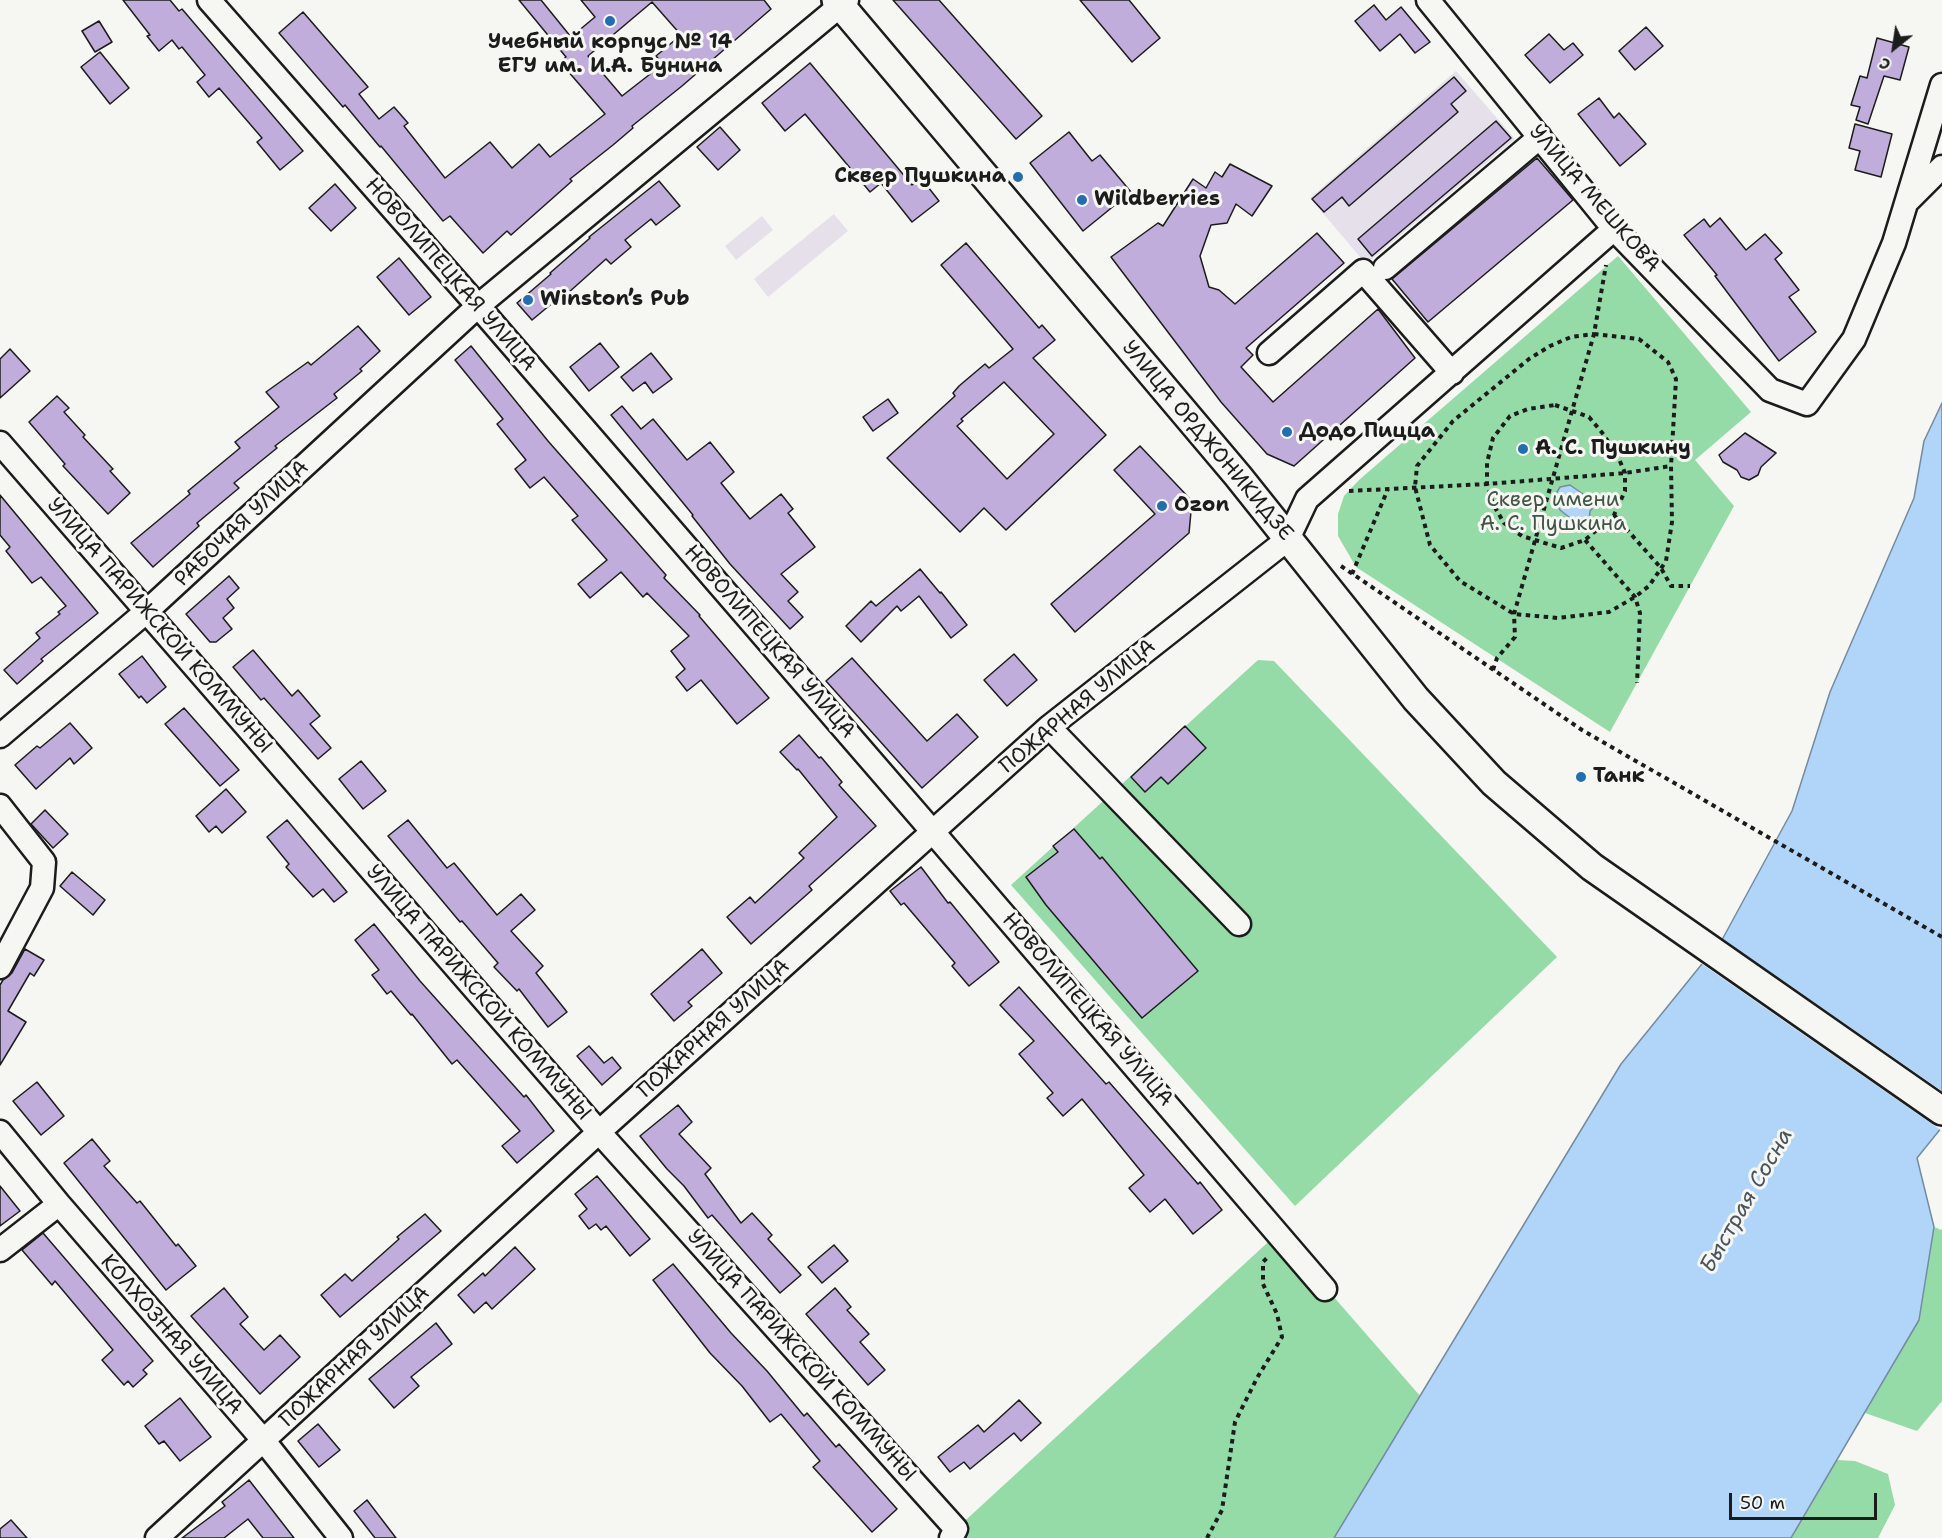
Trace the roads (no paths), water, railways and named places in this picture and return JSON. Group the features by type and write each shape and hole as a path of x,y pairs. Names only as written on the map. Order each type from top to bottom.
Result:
{"main road":[{"name":"УЛИЦА ОРДЖОНИКИДЗЕ","path":"842,2 1238,476 1416,699 1494,783 1592,867 1942,1110"}],"street":[{"name":"НОВОЛИПЕЦКАЯ УЛИЦА","path":"209,0 478,306 1325,1288"},
{"name":"УЛИЦА МЕШКОВА","path":"1428,0 1614,229 1770,390 1807,404 1854,339 1894,243 1906,204"},
{"name":"РАБОЧАЯ УЛИЦА","path":"0,736 147,611 478,306 842,2"},
{"path":"1906,204 1942,85"},
{"path":"1385,268 1540,137"},
{"path":"1906,204 1942,167"},
{"path":"1288,539 1307,499 1614,229"},
{"path":"1269,353 1363,271 1452,373"},
{"name":"УЛИЦА ПАРИЖСКОЙ КОММУНЫ","path":"0,443 599,1132 956,1529 951,1538"},
{"name":"ПОЖАРНАЯ УЛИЦА","path":"157,1538 599,1132 1049,728 1288,539"},
{"path":"1049,728 1239,924"},
{"path":"0,806 44,862 42,888 0,967"},
{"name":"КОЛХОЗНАЯ УЛИЦА","path":"0,1132 59,1204 264,1441 341,1538"},
{"path":"0,1250 59,1204"}],"water":[{"name":"Быстрая Сосна","path":"1942,403 1942,1127 1917,1158 1934,1227 1919,1320 1791,1538 1334,1538 1621,1064 1723,938 1792,811 1830,692 1914,498 1924,441"},
{"path":"1570,485 1583,494 1592,509 1589,521 1586,523 1578,524 1560,510 1555,498 1558,495 1557,492 1560,487"}],"place":[{"name":"Учебный корпус № 14 ЕГУ им. И.А. Бунина","path":"610,21"},
{"name":"Сквер Пушкина","path":"1018,177"},
{"name":"Wildberries","path":"1082,200"},
{"name":"Winston’s Pub","path":"528,300"},
{"name":"Додо Пицца","path":"1287,432"},
{"name":"А. С. Пушкину","path":"1523,449"},
{"name":"Ozon","path":"1162,506"},
{"name":"Танк","path":"1581,777"}],"park label":[{"name":"Сквер имени А. С. Пушкина","path":"1553,513"}]}
